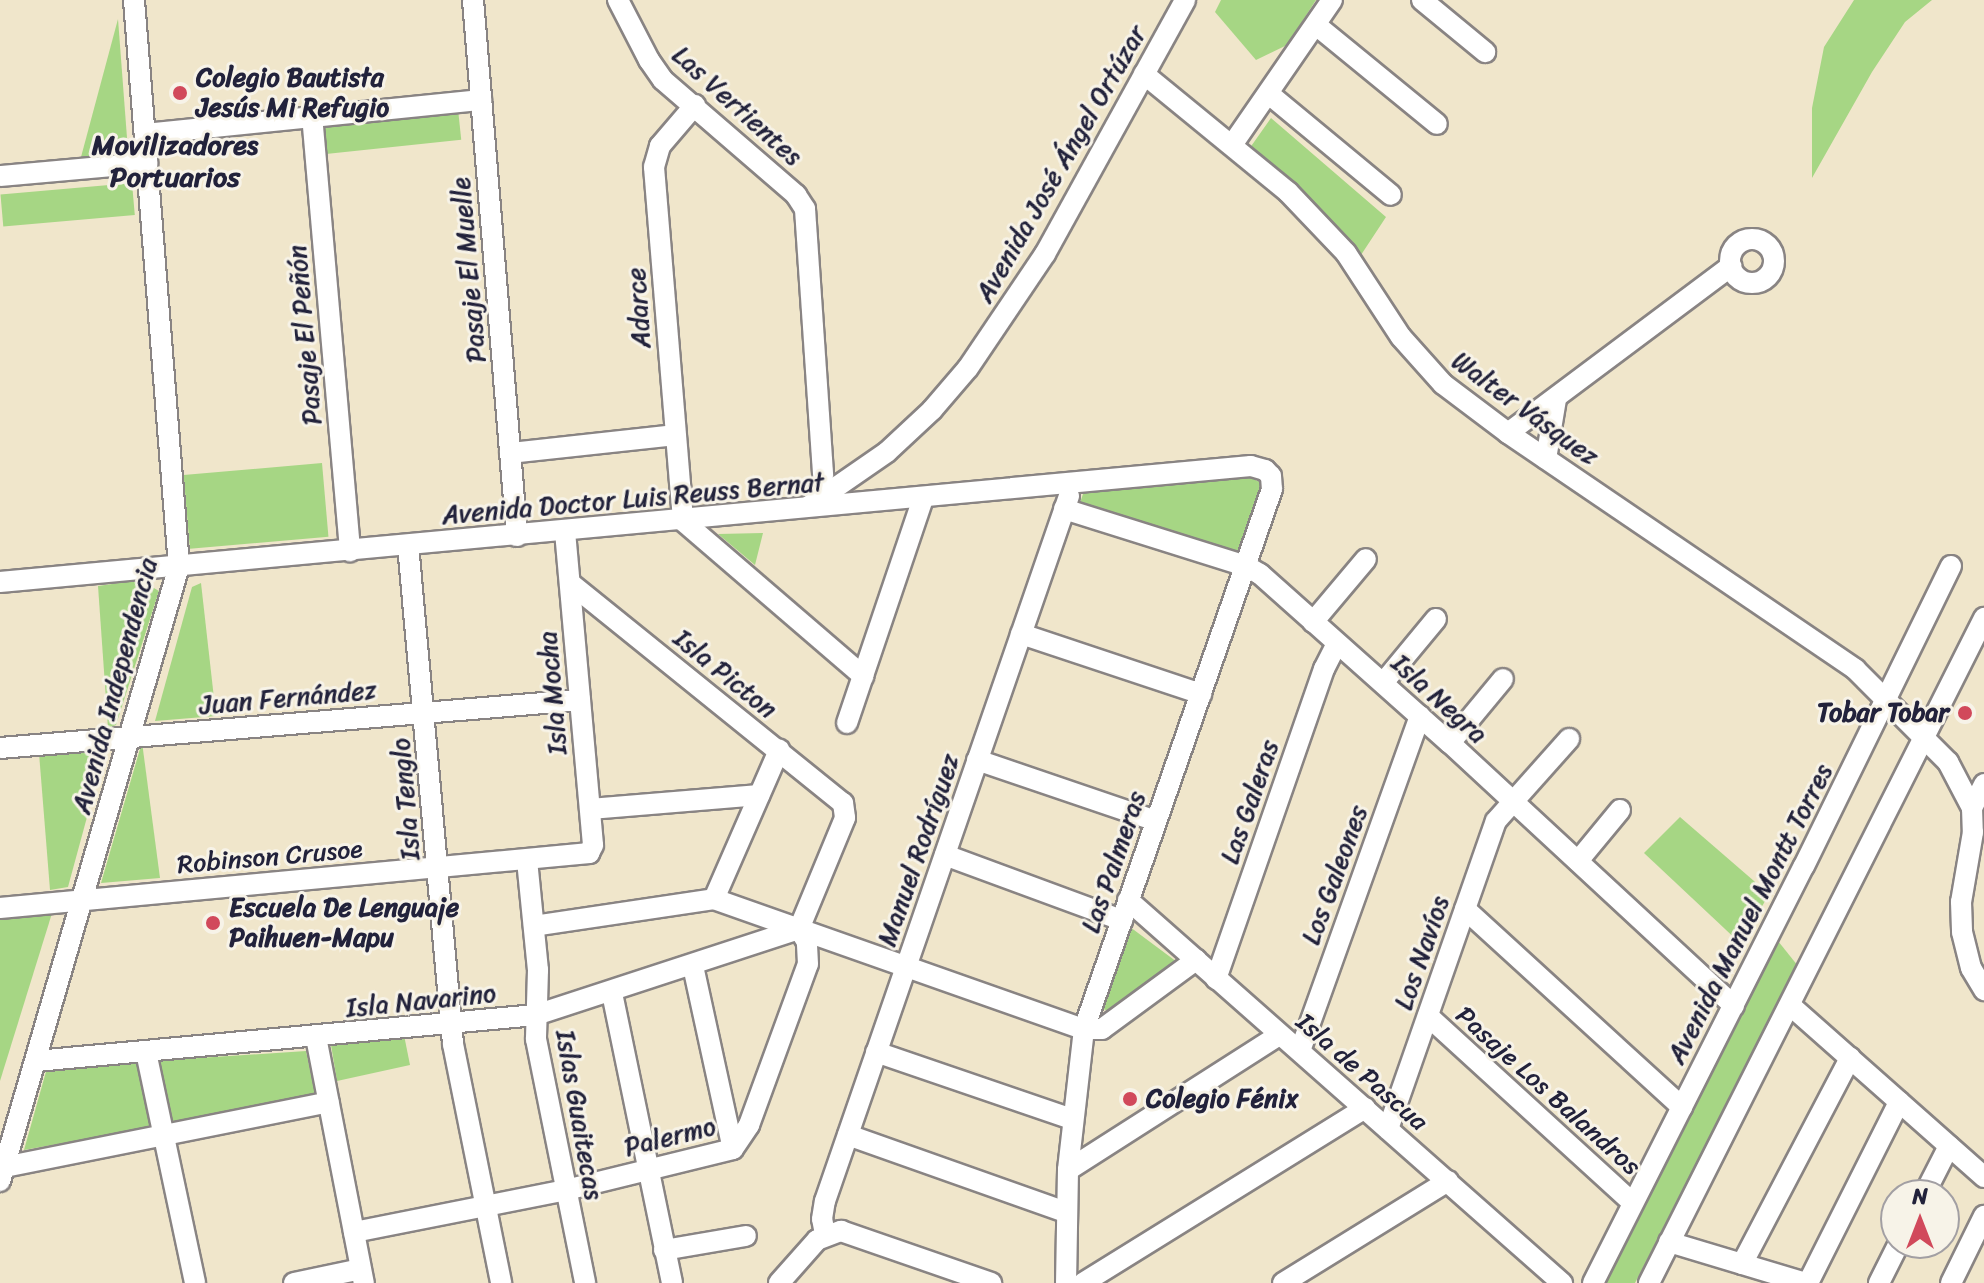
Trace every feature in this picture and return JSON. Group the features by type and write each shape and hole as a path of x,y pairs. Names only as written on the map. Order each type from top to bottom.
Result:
{"street":[{"name":"Avenida Independencia","path":"2,1174 179,566 134,0"},
{"name":"Pasaje El Muelle","path":"473,0 517,536"},
{"name":"Las Vertientes","path":"618,0 655,70 803,204 823,476"},
{"name":"Avenida José Ángel Ortúzar","path":"802,510 887,452 932,410 968,368 1045,254 1185,0"},
{"path":"1232,145 1332,0"},
{"path":"1422,0 1485,52"},
{"path":"1316,25 1437,124"},
{"name":"Walter Vásquez","path":"1144,74 1288,192 1346,253 1401,337 1431,373 1508,433 1855,669 1948,762 1972,808"},
{"path":"1269,94 1391,195"},
{"path":"145,134 481,100"},
{"name":"Adarce","path":"683,521 655,159 664,140 695,105"},
{"name":"Pasaje El Peñón","path":"312,115 350,551"},
{"path":"0,176 147,163"},
{"path":"1508,433 1731,266"},
{"path":"1546,459 1556,399"},
{"path":"510,453 675,435"},
{"name":"Avenida Doctor Luis Reuss Bernat","path":"0,582 923,499 1251,466 1269,472"},
{"name":"Las Palmeras","path":"1066,1283 1065,1212 1072,1119 1084,1029 1272,489 1269,472"},
{"name":"Manuel Rodríguez","path":"825,1234 823,1211 848,1135 1073,484"},
{"path":"847,723 923,499"},
{"name":"Isla Negra","path":"1064,509 1246,566 1260,574 1450,743 1734,1006"},
{"path":"683,521 863,676"},
{"name":"Isla Mocha","path":"565,531 592,851"},
{"name":"Isla Tenglo","path":"408,545 453,1044 501,1283"},
{"path":"1313,622 1366,559"},
{"name":"Avenida Manuel Montt Torres","path":"1593,1283 1734,1006 1951,566"},
{"name":"Isla Picton","path":"570,583 840,799 845,807 845,818 799,929"},
{"path":"1649,1283 1984,618"},
{"path":"1383,683 1436,619"},
{"path":"1021,634 1201,694"},
{"name":"Las Galeras","path":"1216,979 1324,669 1337,644"},
{"path":"1450,743 1503,679"},
{"name":"Juan Fernández","path":"0,748 580,700"},
{"name":"Los Galeones","path":"1300,1051 1420,716"},
{"name":"Los Navíos","path":"1388,1129 1496,821 1569,739"},
{"path":"714,899 779,750"},
{"path":"977,760 1156,821"},
{"path":"1984,784 1972,808 1978,831 1961,917 1984,990"},
{"path":"590,809 759,795"},
{"path":"1578,861 1620,810"},
{"name":"Robinson Crusoe","path":"0,908 527,860 592,851"},
{"name":"Isla de Pascua","path":"945,855 1125,910 1196,960 1562,1283"},
{"name":"Islas Guaitecas","path":"527,860 538,970 536,1039 585,1283"},
{"path":"534,926 714,899 1084,1029 1102,1029 1196,960"},
{"path":"1465,909 1682,1107"},
{"name":"Isla Navarino","path":"36,1061 536,1015 612,993 799,929"},
{"name":"Palermo","path":"354,1232 566,1190 733,1149 749,1125 808,964 807,942 799,929"},
{"path":"693,966 733,1149"},
{"path":"612,993 672,1283"},
{"path":"1791,1006 1984,1177"},
{"name":"Pasaje Los Balandros","path":"1428,1016 1633,1203"},
{"path":"1068,1170 1279,1035"},
{"path":"294,1283 362,1276 316,1037"},
{"path":"146,1052 195,1283"},
{"path":"876,1052 1072,1119"},
{"path":"1742,1264 1850,1058"},
{"path":"2,1174 329,1102"},
{"path":"1669,1242 1807,1283 1899,1102"},
{"path":"1083,1283 1365,1108"},
{"path":"848,1135 1065,1212"},
{"path":"1932,1179 1949,1146"},
{"path":"1283,1283 1448,1181"},
{"path":"1951,1283 1984,1216"},
{"path":"779,1283 825,1234 848,1232 991,1283"},
{"path":"664,1250 746,1236"},
{"path":"1879,1283 1891,1259"}],"green space":[{"path":"1221,0 1316,0 1287,45 1256,60 1215,12"},
{"path":"1854,0 1932,0 1905,22 1872,72 1812,178 1812,108 1824,47"},
{"path":"118,19 128,151 81,157"},
{"path":"458,109 461,140 326,154 323,123"},
{"path":"1271,118 1386,217 1359,258 1311,201 1247,152"},
{"path":"132,183 135,215 3,226 1,195"},
{"path":"322,463 328,537 190,549 184,475"},
{"path":"1249,477 1264,484 1239,561 1078,509 1084,491"},
{"path":"763,533 755,565 718,534"},
{"path":"140,580 159,591 116,725 108,728 98,586"},
{"path":"201,583 216,716 155,721 192,587"},
{"path":"142,742 160,878 101,883"},
{"path":"105,751 68,887 50,890 39,753"},
{"path":"1680,817 1769,894 1741,944 1644,853"},
{"path":"53,910 0,1081 0,915"},
{"path":"1126,924 1181,965 1112,1013 1097,1006"},
{"path":"1778,941 1798,966 1635,1283 1601,1283"},
{"path":"404,1035 410,1065 337,1081 331,1045"},
{"path":"306,1051 316,1098 24,1150 47,1068"}],"place":[{"name":"Colegio Bautista Jesús Mi Refugio","path":"180,93"},
{"name":"Tobar Tobar","path":"1965,713"},
{"name":"Escuela De Lenguaje Paihuen-Mapu","path":"213,923"},
{"name":"Colegio Fénix","path":"1130,1099"}],"district":[{"name":"Movilizadores Portuarios","path":"175,161"}]}
